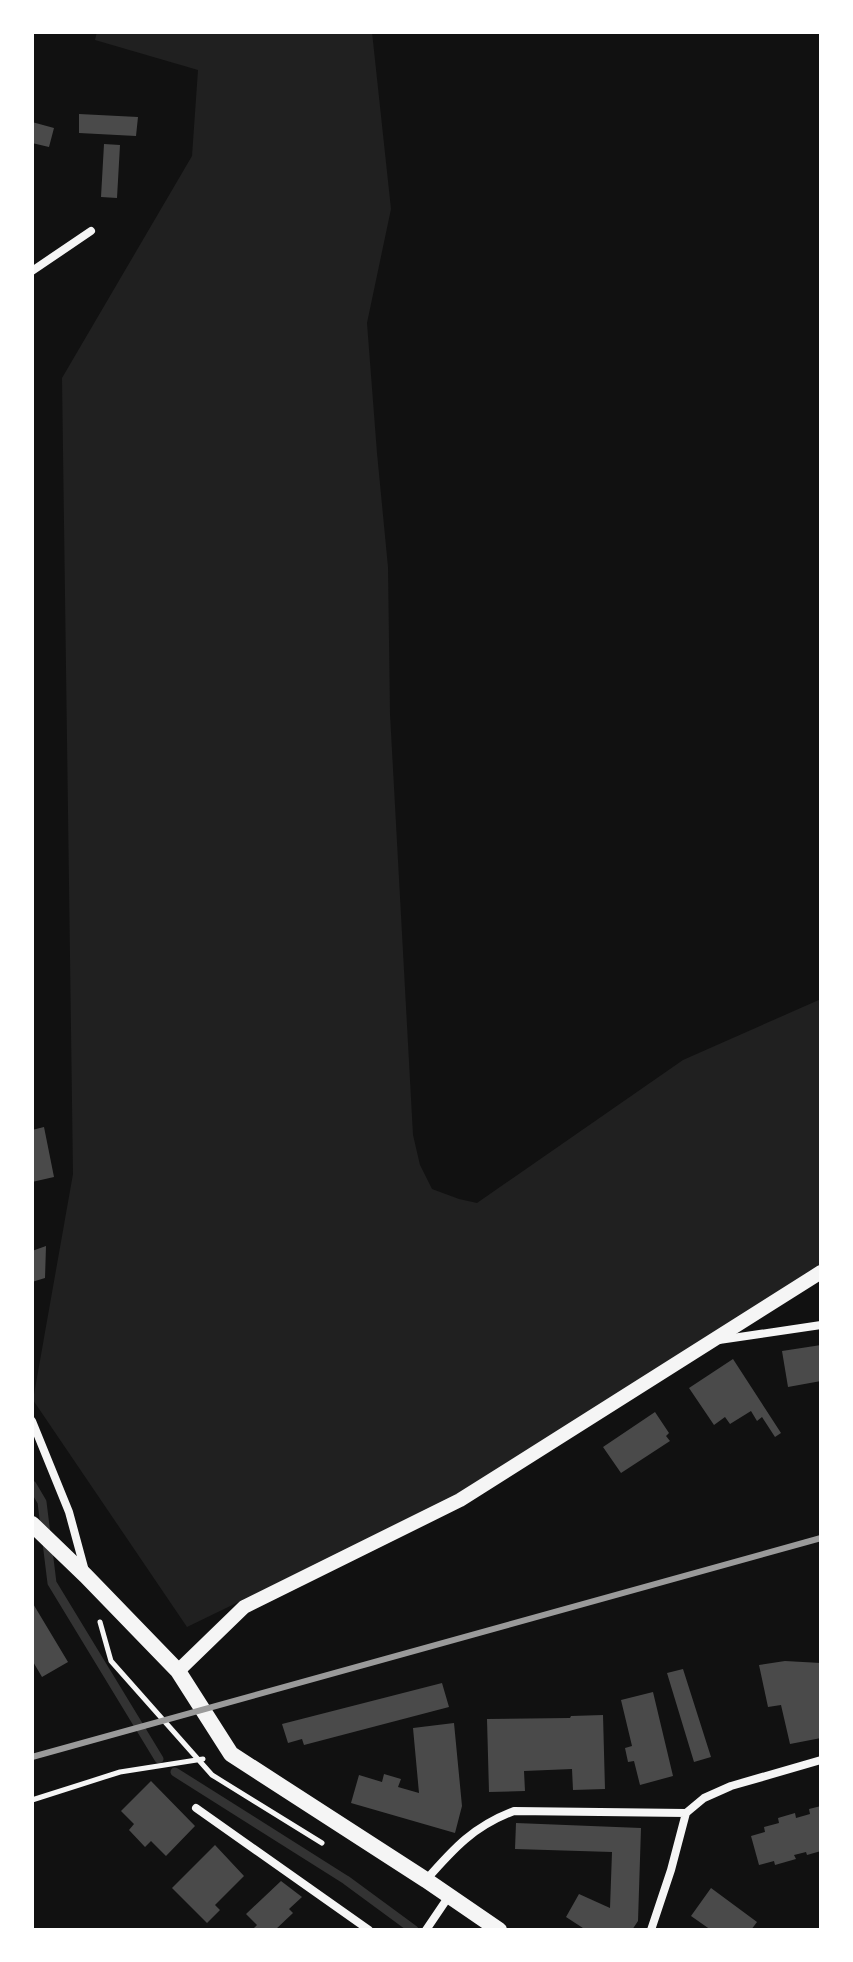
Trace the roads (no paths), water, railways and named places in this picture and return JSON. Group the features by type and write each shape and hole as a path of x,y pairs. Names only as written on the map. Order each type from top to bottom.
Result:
{"main road":[{"path":"32,1524 178,1671 231,1754 499,1930"}],"street":[{"path":"32,271 91,231"},
{"path":"178,1671 244,1607 460,1500 821,1272"},
{"path":"710,1342 821,1325"},
{"path":"32,1421 69,1512 86,1576"},
{"path":"651,1930 686,1813 704,1798 731,1786 821,1760"},
{"path":"196,1808 369,1930"},
{"path":"426,1880 463,1839 497,1817 514,1811 686,1813"},
{"path":"426,1930 449,1896"}],"waterway":[{"path":"32,1485 42,1502 52,1583 159,1759"},
{"path":"175,1772 346,1880 414,1930"}],"railway":[{"path":"32,1757 821,1538"}]}
